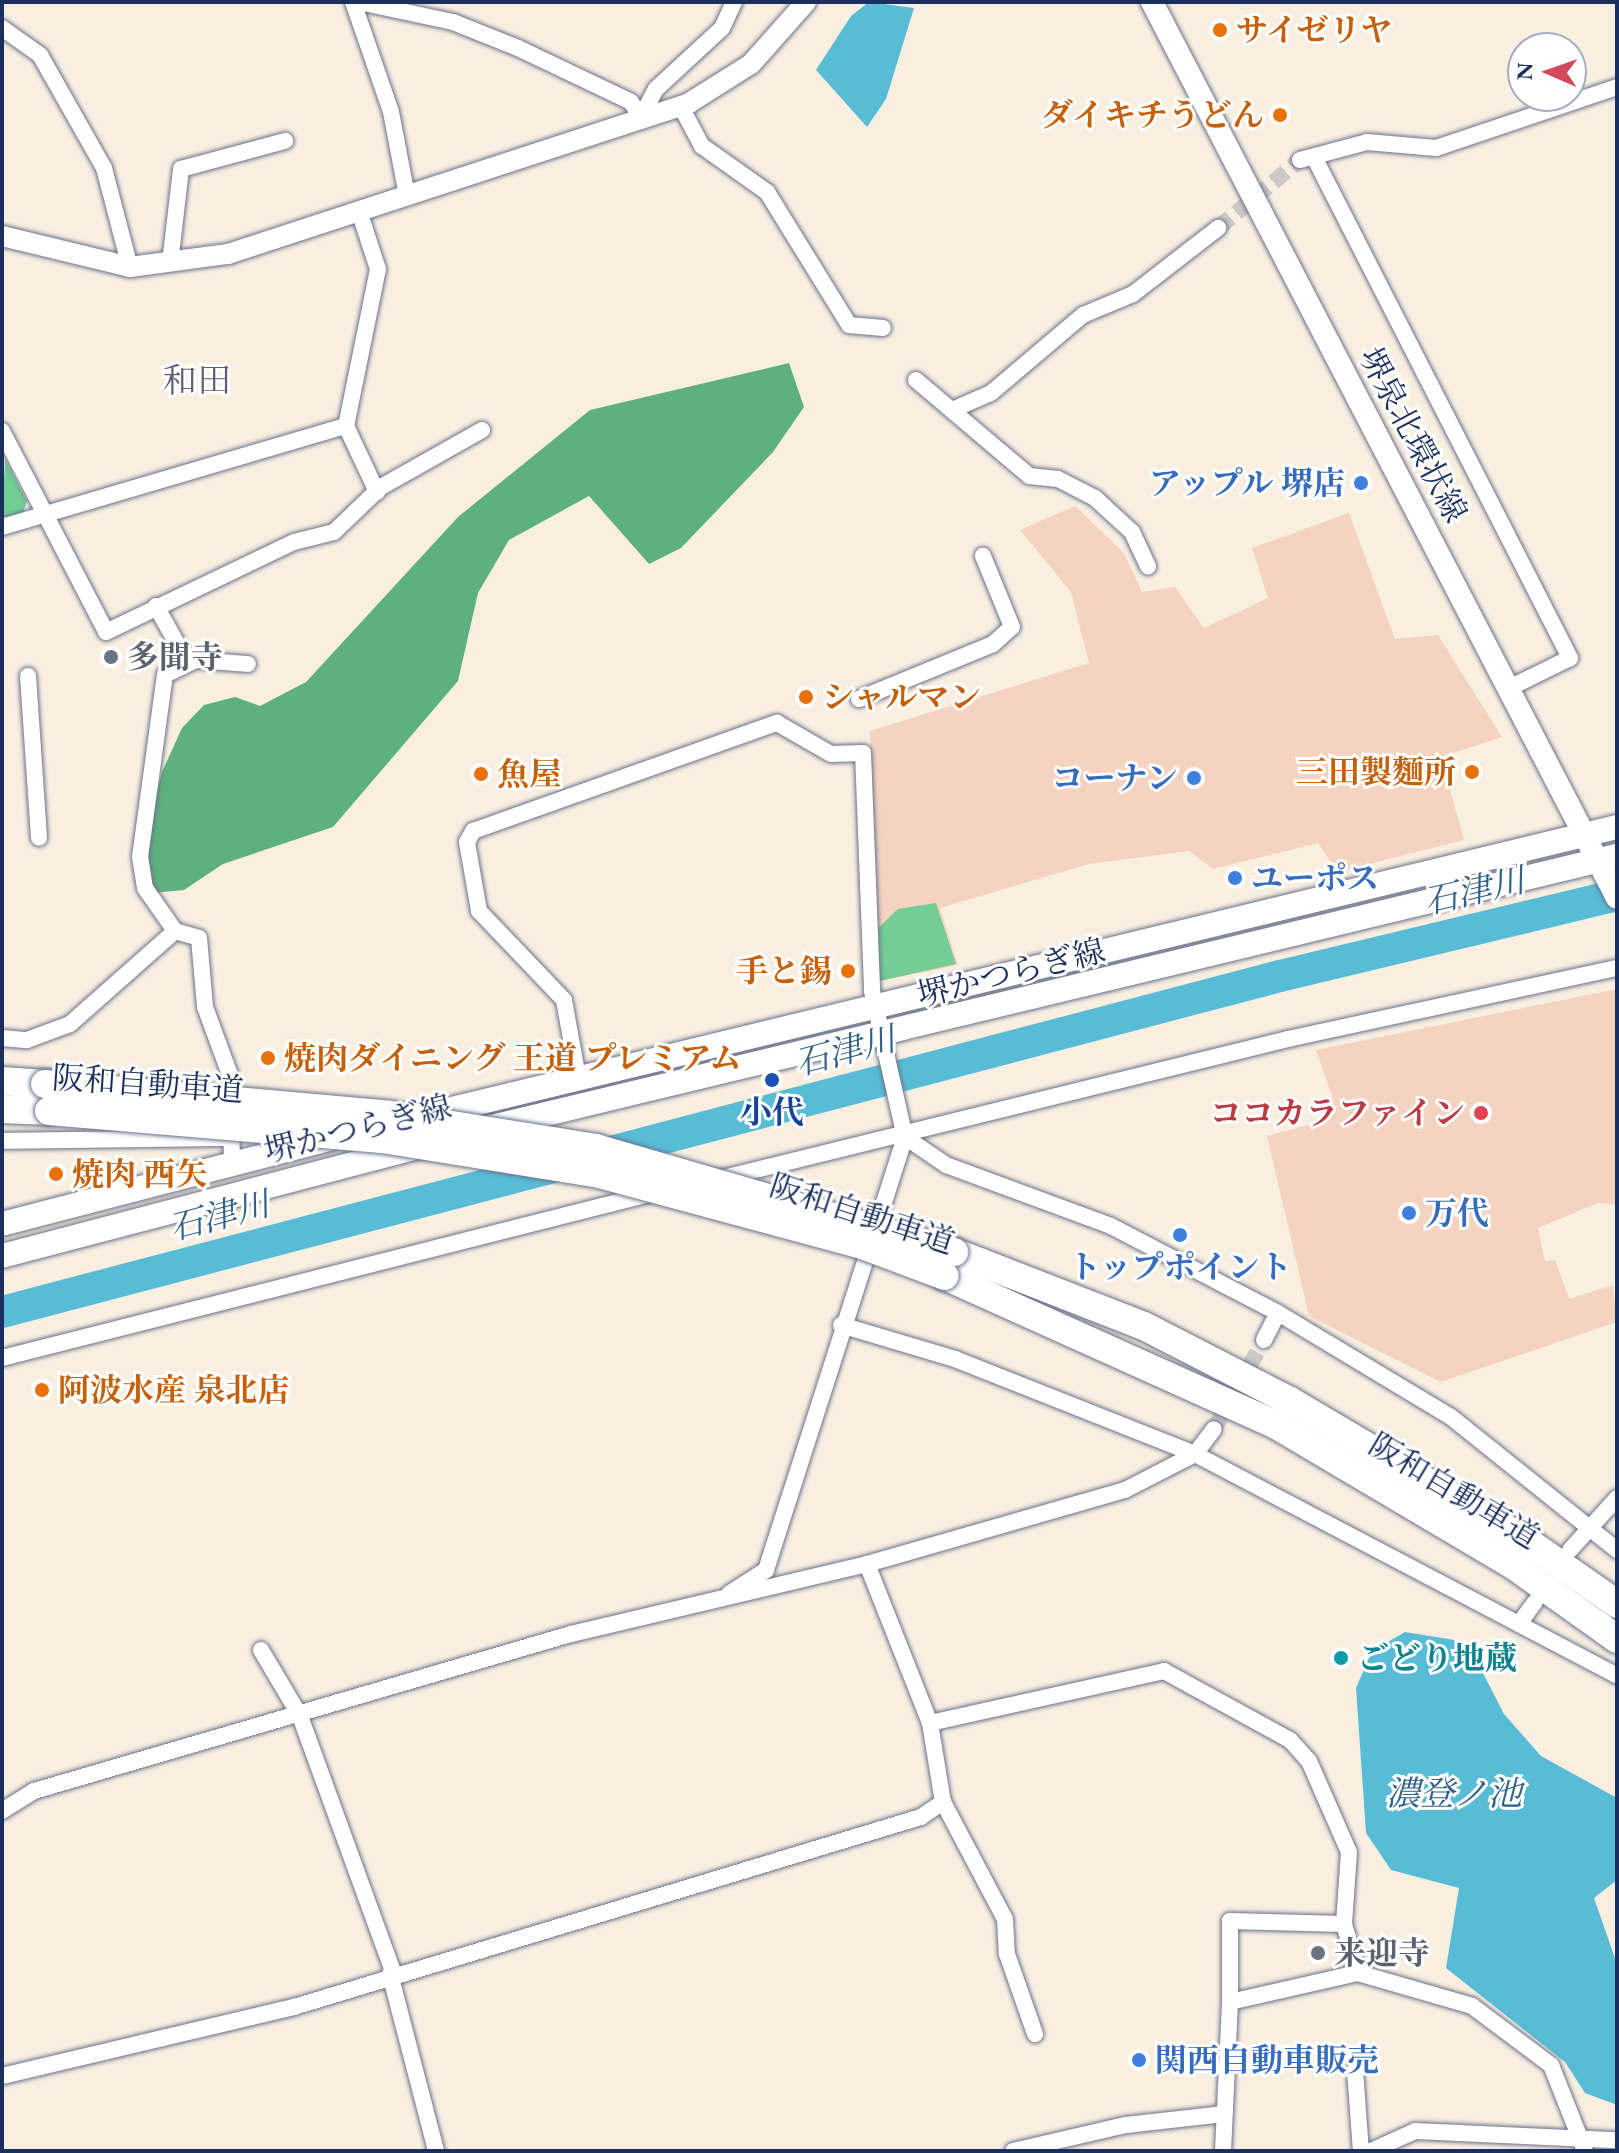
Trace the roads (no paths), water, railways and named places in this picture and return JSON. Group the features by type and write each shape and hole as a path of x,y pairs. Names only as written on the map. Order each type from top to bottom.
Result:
{"highway":[{"name":"阪和自動車道","path":"2,1081 47,1097 382,1139 595,1173 850,1242 949,1264 1144,1326 1290,1401 1528,1542 1617,1604"},
{"path":"2,1110 47,1097"},
{"name":"阪和自動車道","path":"949,1264 1278,1426 1513,1565 1617,1639"}],"main road":[{"name":"堺泉北環状線","path":"1152,2 1584,835 1607,859 1614,892"},
{"name":"堺かつらぎ線","path":"2,1224 232,1150 578,1078 875,1009 1617,827"},
{"name":"堺かつらぎ線","path":"2,1256 582,1104 884,1047 1607,859"}],"street":[{"path":"407,196 391,112 356,2 453,22 518,48 631,102 641,117"},
{"path":"641,117 656,89 722,28 734,2"},
{"path":"2,236 130,267 228,254 680,105 751,64 806,2"},
{"path":"2,28 40,55 104,168 130,267"},
{"path":"1509,688 1570,658 1307,158 1367,142 1436,148 1617,87"},
{"path":"680,105 702,146 767,192 849,325 883,328"},
{"path":"170,263 181,169 285,141"},
{"path":"359,211 378,269 346,426 377,492"},
{"path":"952,410 991,393 1083,315 1133,294 1218,228"},
{"path":"916,380 1029,476 1058,479 1095,498 1132,532 1148,566"},
{"path":"2,527 346,426"},
{"path":"2,431 42,515 106,632 294,542 334,532 377,492 482,430"},
{"path":"859,699 993,644 1012,627 983,556"},
{"path":"156,606 187,662"},
{"path":"2,1141 232,1150 230,1075 205,1007 203,951 199,938 175,931 145,888 140,857 144,784 165,675 187,662 248,664"},
{"path":"28,676 39,838"},
{"path":"578,1078 564,1000 479,911 467,842 473,831 777,723 831,754 863,753 875,1009 905,1137 841,1325 766,1570 730,1593"},
{"path":"2,1038 27,1040 70,1024 175,931"},
{"path":"2,1358 564,1213 905,1137 1288,1039 1617,968"},
{"path":"905,1137 946,1165 1111,1226 1278,1313 1451,1417 1617,1550"},
{"path":"1264,1340 1278,1313"},
{"path":"841,1325 955,1359 1195,1454 1617,1676"},
{"path":"2,1811 34,1791 730,1593 867,1564 1125,1490 1195,1454 1214,1429"},
{"path":"1570,1550 1587,1524 1617,1498"},
{"path":"867,1564 930,1723 943,1802 1005,1919 1007,1954 1035,2034"},
{"path":"1519,1624 1535,1602"},
{"path":"261,1650 300,1716 392,1973 436,2151"},
{"path":"930,1723 1164,1671 1290,1740 1309,1761 1349,1852 1344,1924 1358,1973"},
{"path":"2,2076 294,2007 392,1973 921,1817 943,1802"},
{"path":"1223,2151 1230,2002 1230,1921 1344,1924"},
{"path":"1230,2002 1358,1973 1472,2006 1551,2065 1585,2145"},
{"path":"1355,2070 1361,2151"},
{"path":"1013,2151 1126,2125 1224,2114"},
{"path":"1371,2151 1415,2131 1585,2145 1617,2140"}],"water":[{"path":"869,2 914,8 886,99 867,127 816,70 851,16"},
{"name":"濃登ノ池","path":"1405,1632 1467,1642 1504,1714 1541,1756 1617,1798 1617,1880 1594,1898 1617,1964 1617,2105 1585,2093 1565,2062 1446,1968 1459,1888 1391,1870 1366,1833 1356,1688 1372,1651"}],"waterway":[{"name":"石津川","path":"2,1312 1280,976 1617,895"}],"tunnel":[{"path":"1218,228 1300,160"},
{"path":"1214,1429 1264,1340"}],"place":[{"name":"サイゼリヤ","path":"1220,30"},
{"name":"ダイキチうどん","path":"1280,115"},
{"name":"アップル 堺店","path":"1361,483"},
{"name":"多聞寺","path":"111,657"},
{"name":"シャルマン","path":"806,697"},
{"name":"三田製麵所","path":"1472,772"},
{"name":"魚屋","path":"481,774"},
{"name":"コーナン","path":"1194,778"},
{"name":"ユーポス","path":"1235,878"},
{"name":"手と錫","path":"848,971"},
{"name":"焼肉ダイニング 王道 プレミアム","path":"268,1058"},
{"name":"小代","path":"772,1080"},
{"name":"ココカラファイン","path":"1481,1113"},
{"name":"焼肉 西矢","path":"56,1174"},
{"name":"万代","path":"1409,1213"},
{"name":"トップポイント","path":"1180,1235"},
{"name":"阿波水産 泉北店","path":"42,1390"},
{"name":"ごどり地蔵","path":"1341,1658"},
{"name":"来迎寺","path":"1318,1953"},
{"name":"関西自動車販売","path":"1139,2060"}],"district":[{"name":"和田","path":"197,381"}]}
